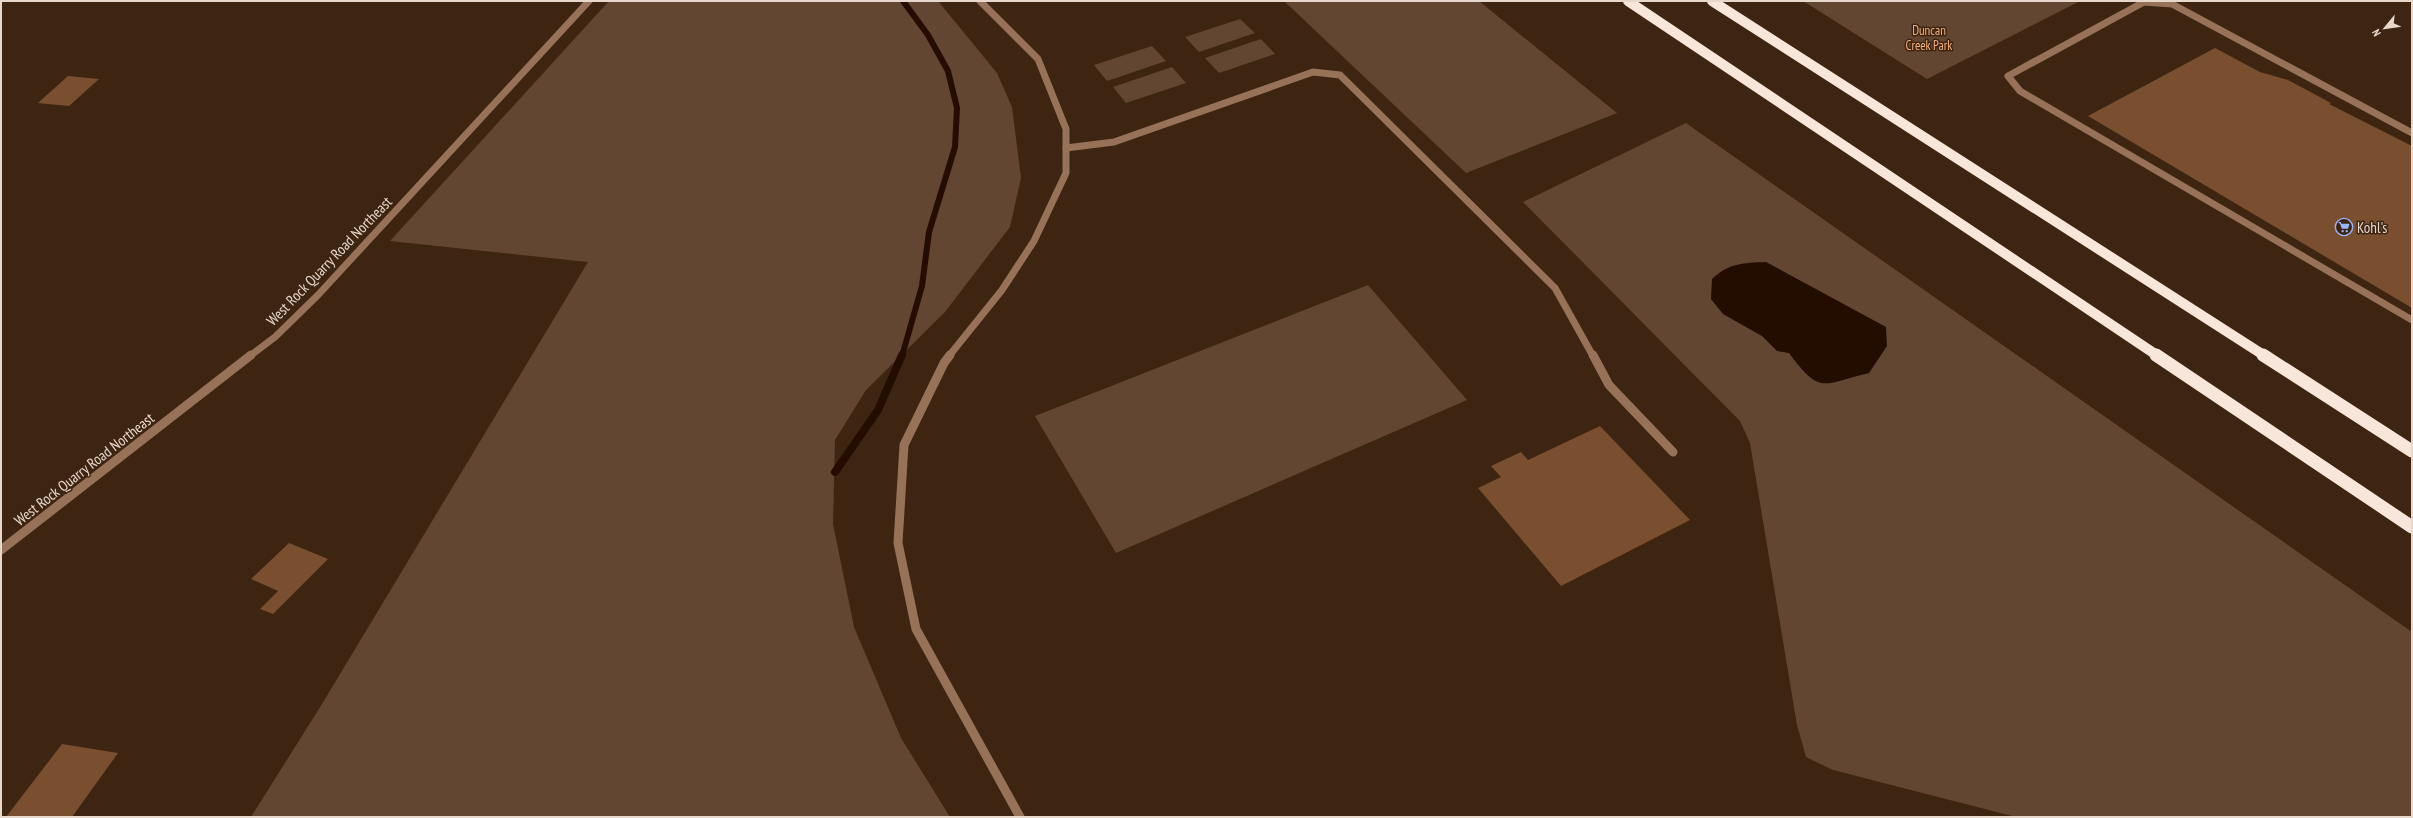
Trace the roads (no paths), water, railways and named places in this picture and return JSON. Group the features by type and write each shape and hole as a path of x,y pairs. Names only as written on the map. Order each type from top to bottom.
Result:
{"highway":[{"path":"1628,1 2412,527"},
{"path":"1712,1 2412,451"}],"street":[{"name":"West Rock Quarry Road Northeast","path":"1,550 275,337 318,295 589,1"},
{"path":"980,1 1038,60 1066,129 1066,173 1034,240 1002,290 944,363 904,445 898,543 916,629 1020,817"},
{"path":"2412,133 2175,2 2144,2 2008,76 2020,91 2412,320"},
{"path":"1066,148 1114,142 1313,72 1340,75 1555,288 1609,385 1673,452"}],"waterway":[{"path":"902,356 922,286 929,232 955,147 957,108 948,71 928,35 903,1"},
{"path":"835,472 878,410 902,355"}],"place":[{"name":"Kohl's","path":"2344,227"}],"park label":[{"name":"Duncan Creek Park","path":"1929,38"}]}
